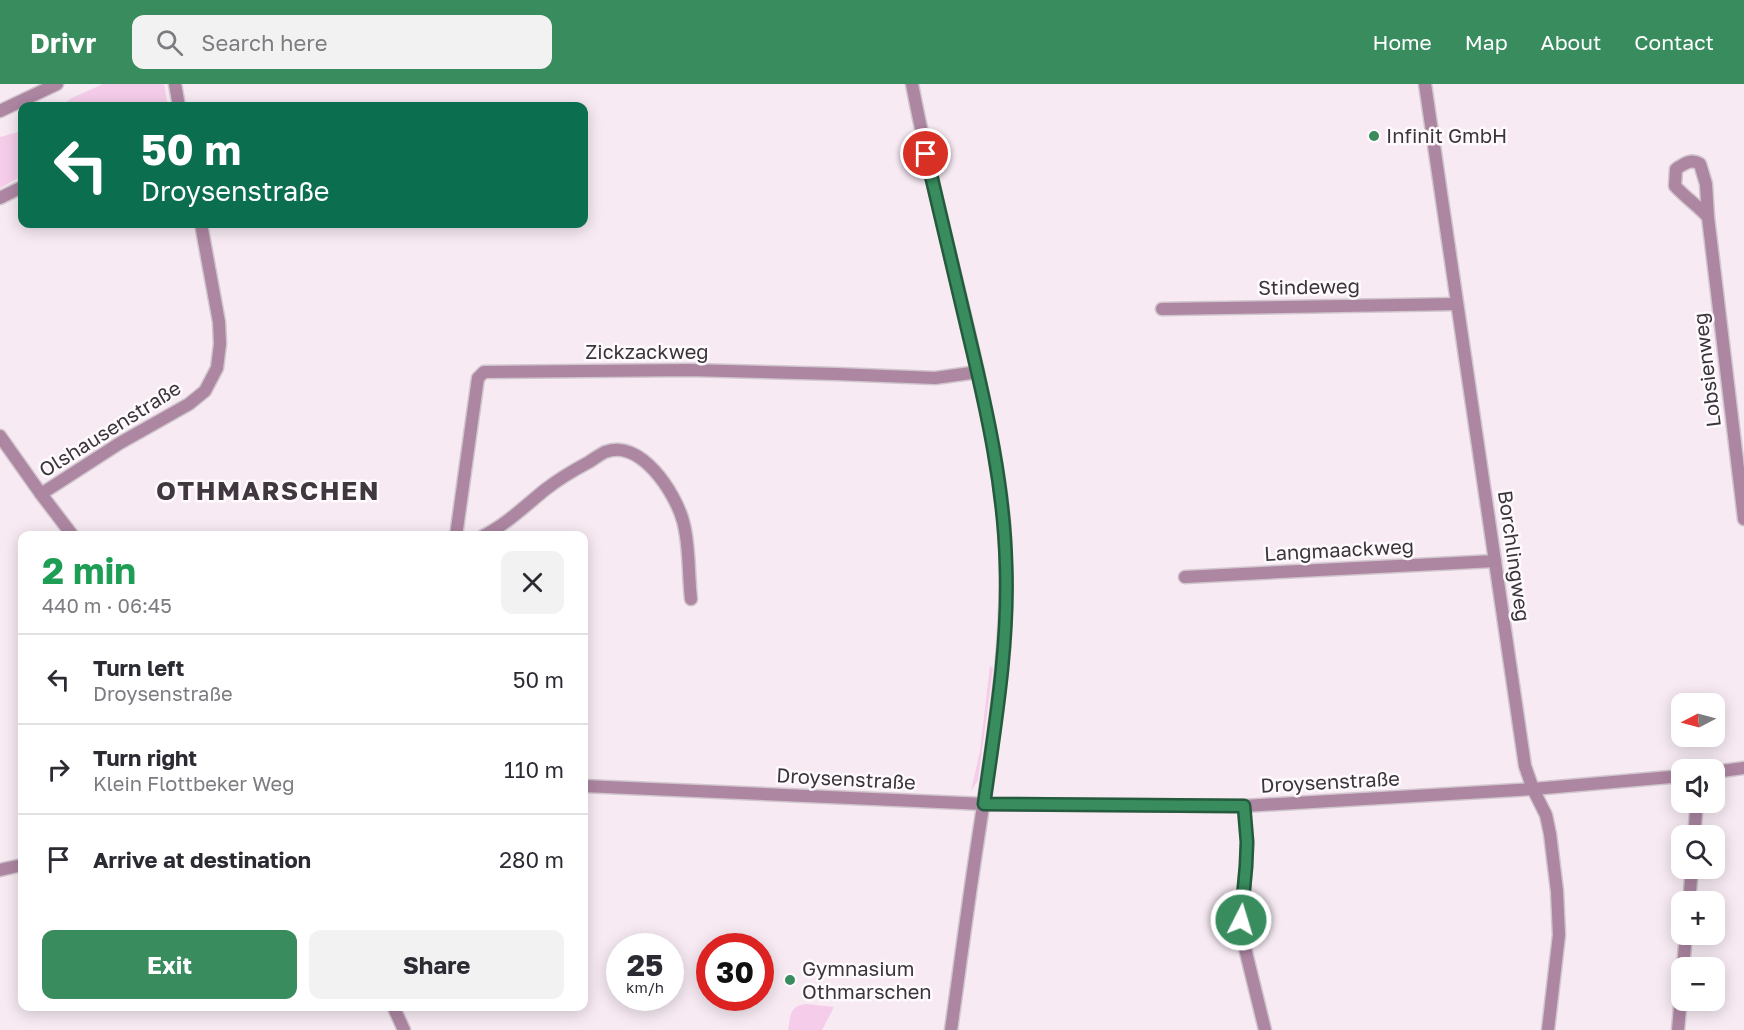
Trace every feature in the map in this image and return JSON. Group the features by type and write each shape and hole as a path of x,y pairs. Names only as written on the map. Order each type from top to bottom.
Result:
{"street":[{"path":"19,102 57,84"},
{"path":"175,84 177,102"},
{"path":"912,84 995,453 1004,521 1006,565 1006,618 999,701 951,1030"},
{"name":"Borchlingweg","path":"1425,84 1525,766 1546,815 1557,891 1559,935 1548,1030"},
{"path":"0,111 18,102"},
{"path":"0,198 18,189"},
{"name":"Lobsienweg","path":"1708,217 1744,519"},
{"name":"Olshausenstraße","path":"42,494 120,444 189,404 205,391 217,368 220,344 219,322 202,228"},
{"name":"Stindeweg","path":"1161,309 1457,304"},
{"name":"Zickzackweg","path":"457,531 478,378 484,372 689,370 935,378 978,372"},
{"path":"0,436 70,531"},
{"path":"492,531 577,468 605,452 627,451 651,467 674,499 687,541 691,599"},
{"name":"Langmaackweg","path":"1185,577 1495,561"},
{"path":"1725,771 1744,768"},
{"name":"Droysenstraße","path":"588,786 984,804 1244,806 1391,799 1671,777"},
{"path":"1244,806 1247,842 1241,920 1243,940 1265,1030"},
{"path":"0,870 18,866"},
{"path":"395,1011 404,1030"},
{"path":"1678,1030 1680,1011"}],"shaded area":[{"path":"103,84 164,84 167,102 67,102"},
{"path":"18,132 18,178 0,188 0,137"},
{"path":"990,666 993,668 978,780 971,791 980,751"},
{"path":"806,1004 834,1007 822,1030 788,1030 794,1009"}],"place":[{"name":"Infinit GmbH","path":"1374,136"},
{"name":"Gymnasium Othmarschen","path":"790,980"}],"district":[{"name":"OTHMARSCHEN","path":"268,491"}],"route":[{"path":"926,154 978,372 995,453 1004,521 1006,618 999,701 984,804 1244,806 1247,842 1241,920"}]}
